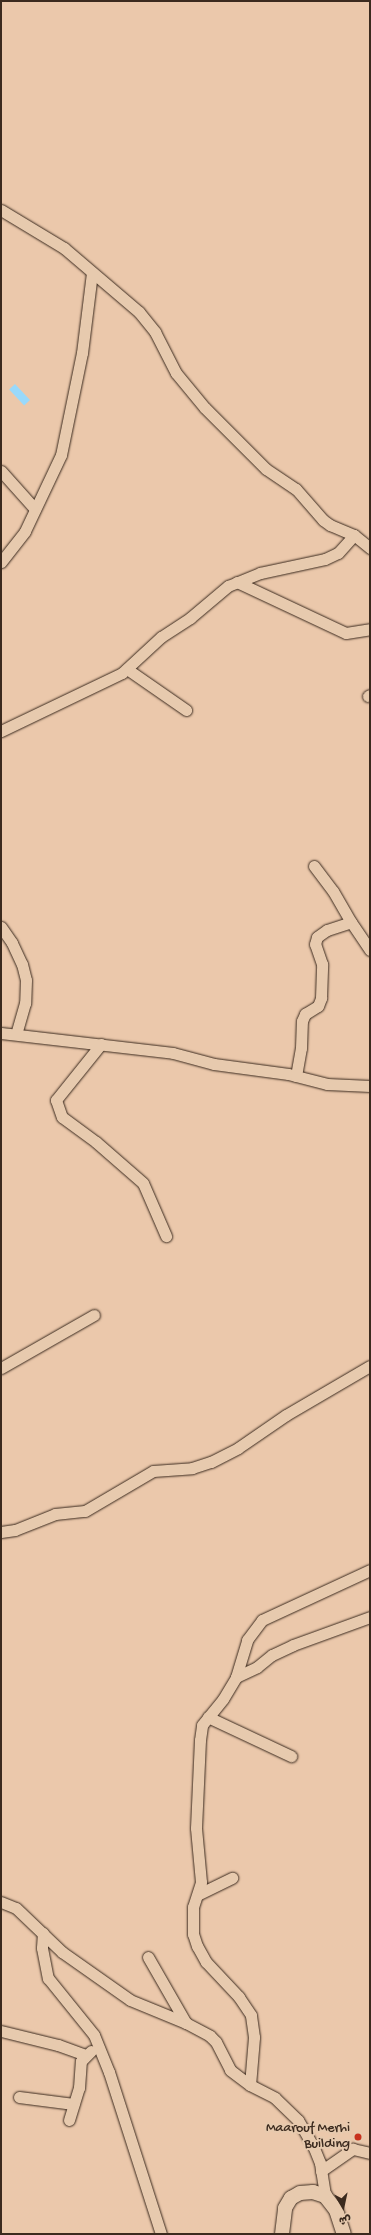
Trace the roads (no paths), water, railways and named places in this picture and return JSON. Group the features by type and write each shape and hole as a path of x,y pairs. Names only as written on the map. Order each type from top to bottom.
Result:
{"main road":[{"path":"282,2234 285,2208 291,2198 300,2193 313,2192 325,2196 336,2210 344,2234"}],"street":[{"path":"1,210 64,248 142,316 154,332 170,364 184,384 205,408 266,469 296,490 330,525 354,535 370,548"},
{"path":"1,562 20,540 62,455 82,353 92,274"},
{"path":"1,471 35,509"},
{"path":"1,731 92,689 128,668 161,637 190,618 214,596 237,582 260,573 325,559 338,553 354,535"},
{"path":"237,582 346,633 370,628"},
{"path":"128,668 186,710"},
{"path":"314,866 333,891 351,922 370,950"},
{"path":"296,1076 301,1048 302,1021 305,1014 318,1006 322,989 322,964 315,941 319,935 351,922"},
{"path":"1,927 12,943 22,964 26,980 24,1004 16,1034"},
{"path":"1,1033 173,1053 214,1064 262,1069 327,1084 370,1086"},
{"path":"101,1044 56,1100 62,1117 96,1142 143,1183 166,1236"},
{"path":"1,1368 94,1315"},
{"path":"1,1532 16,1530 51,1515 85,1511 153,1471 192,1468 211,1462 238,1448 286,1415 370,1366"},
{"path":"250,2085 254,2037 251,2015 239,1997 214,1971 197,1946 193,1934 193,1907 199,1894 201,1871 196,1828 196,1810 202,1725 208,1716 224,1699 236,1677 247,1640 262,1620 370,1570"},
{"path":"236,1677 257,1667 272,1655 293,1644 370,1617"},
{"path":"208,1716 291,1756"},
{"path":"199,1894 232,1878"},
{"path":"1,1902 16,1908 85,1969 130,2000 186,2023 216,2042 230,2070 250,2085 275,2098 298,2120 314,2148 321,2171 325,2196"},
{"path":"43,1933 44,1963 48,1978 94,2035 109,2072 161,2234"},
{"path":"148,1957 186,2023"},
{"path":"1,2031 58,2045 85,2055"},
{"path":"69,2120 79,2088 81,2061 85,2055 99,2049"},
{"path":"19,2097 74,2104"},
{"path":"321,2171 353,2149 370,2153"}],"water":[{"path":"15,384 30,400 24,406 9,389"}],"place":[{"name":"Maarouf Merhi Building","path":"358,2137"}]}
